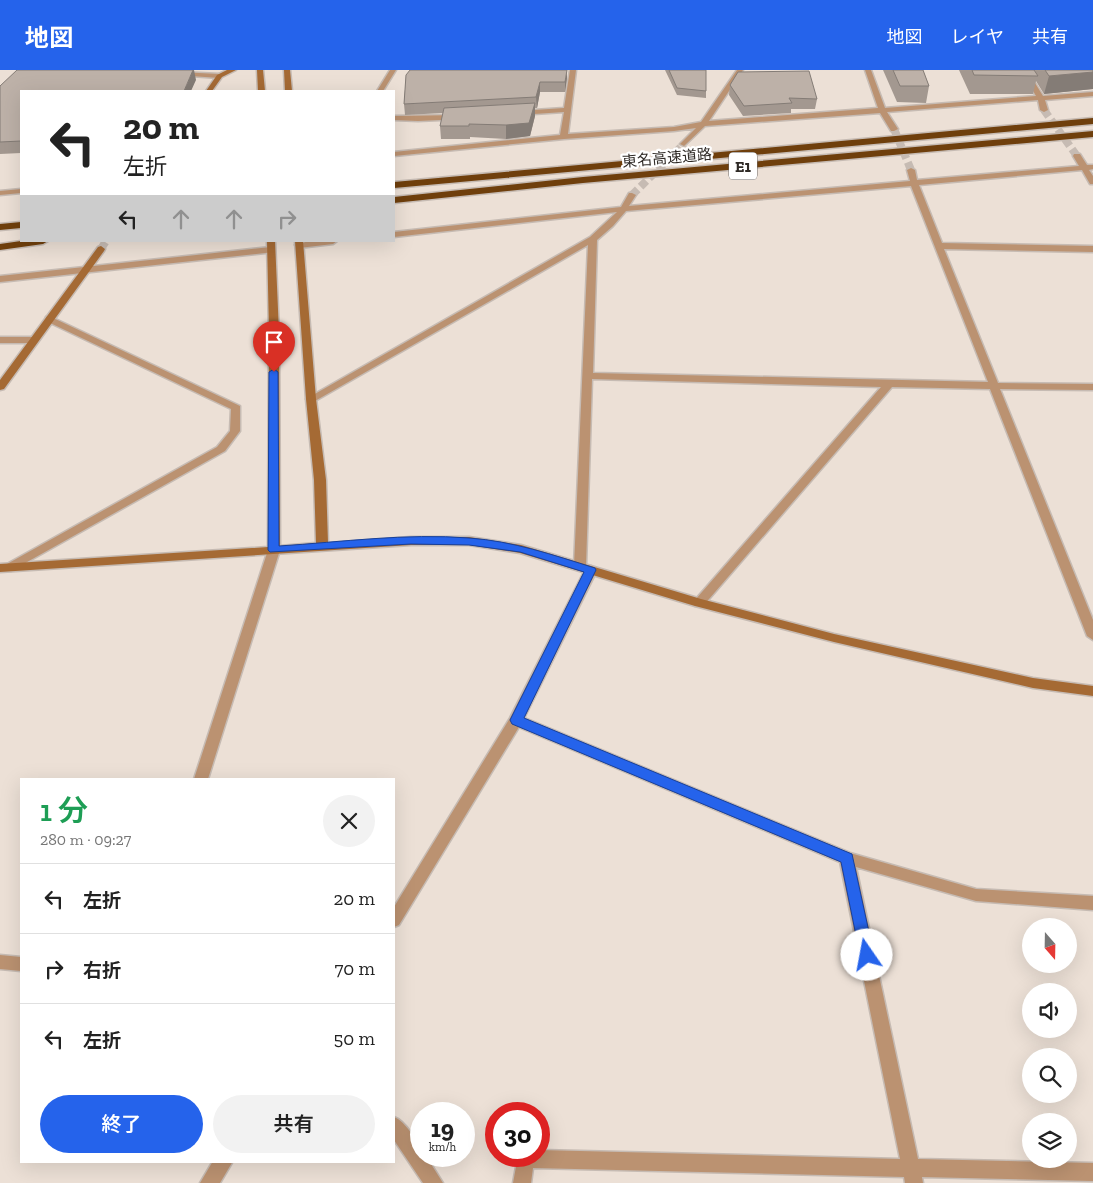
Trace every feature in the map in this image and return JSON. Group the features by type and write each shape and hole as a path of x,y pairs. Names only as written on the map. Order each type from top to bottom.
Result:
{"highway":[{"name":"東名高速道路","path":"395,185 1093,121"},
{"name":"東名高速道路","path":"395,200 582,180 1093,134"},
{"path":"0,227 20,225"},
{"path":"0,246 34,242"}],"street":[{"path":"172,74 219,76 233,70"},
{"path":"260,70 262,90"},
{"path":"287,70 289,90"},
{"path":"381,90 393,70"},
{"path":"564,138 573,70"},
{"path":"684,144 703,124 740,70"},
{"path":"868,70 882,110 894,129"},
{"path":"1024,70 1041,98 1044,110"},
{"path":"210,90 219,76"},
{"path":"395,154 674,129 703,124 1093,94"},
{"path":"512,113 568,110"},
{"path":"395,118 418,119 465,116"},
{"path":"1077,156 1089,167 1093,182"},
{"path":"395,234 625,209 1089,167"},
{"path":"911,170 914,183 1093,636"},
{"path":"0,193 20,191"},
{"path":"311,399 593,239 615,221 625,209 632,195"},
{"path":"395,918 516,720 585,568 593,239"},
{"path":"316,242 299,243 311,399 320,480 322,547"},
{"path":"0,279 87,270 271,246 274,332 274,550 201,778"},
{"path":"940,246 1093,249"},
{"path":"0,387 101,250"},
{"path":"5,568 221,449 235,431 236,408 49,320"},
{"path":"0,340 34,340"},
{"path":"589,376 1093,387"},
{"path":"699,604 889,384"},
{"path":"5,568 411,541 469,541 520,549 699,604 946,665 1033,684 1093,691"},
{"path":"516,720 847,858 976,895 1093,903"},
{"path":"847,858 913,1175"},
{"path":"0,962 20,964"},
{"path":"395,1126 434,1183"},
{"path":"522,1183 526,1159 913,1175 1093,1172"},
{"path":"209,1183 223,1163"}],"building":[{"path":"17,70 193,70 184,90 20,90 20,141 0,142 0,86"},
{"path":"410,70 567,70 565,82 540,82 536,97 404,104 406,75"},
{"path":"669,70 706,70 706,91 677,88"},
{"path":"893,70 923,70 929,86 900,86"},
{"path":"972,70 1034,70 1038,76 974,75"},
{"path":"1045,70 1093,70 1093,72 1049,76"},
{"path":"809,71 817,99 789,98 792,103 744,106 730,85 738,72"},
{"path":"535,103 529,123 440,126 444,108"}],"tunnel":[{"path":"1044,110 1077,156"},
{"path":"894,129 911,170"},
{"path":"632,195 684,144"},
{"path":"101,249 105,242"}],"route":[{"path":"274,372 274,550 411,541 469,541 520,549 591,570 516,720 847,858 867,955"}]}
